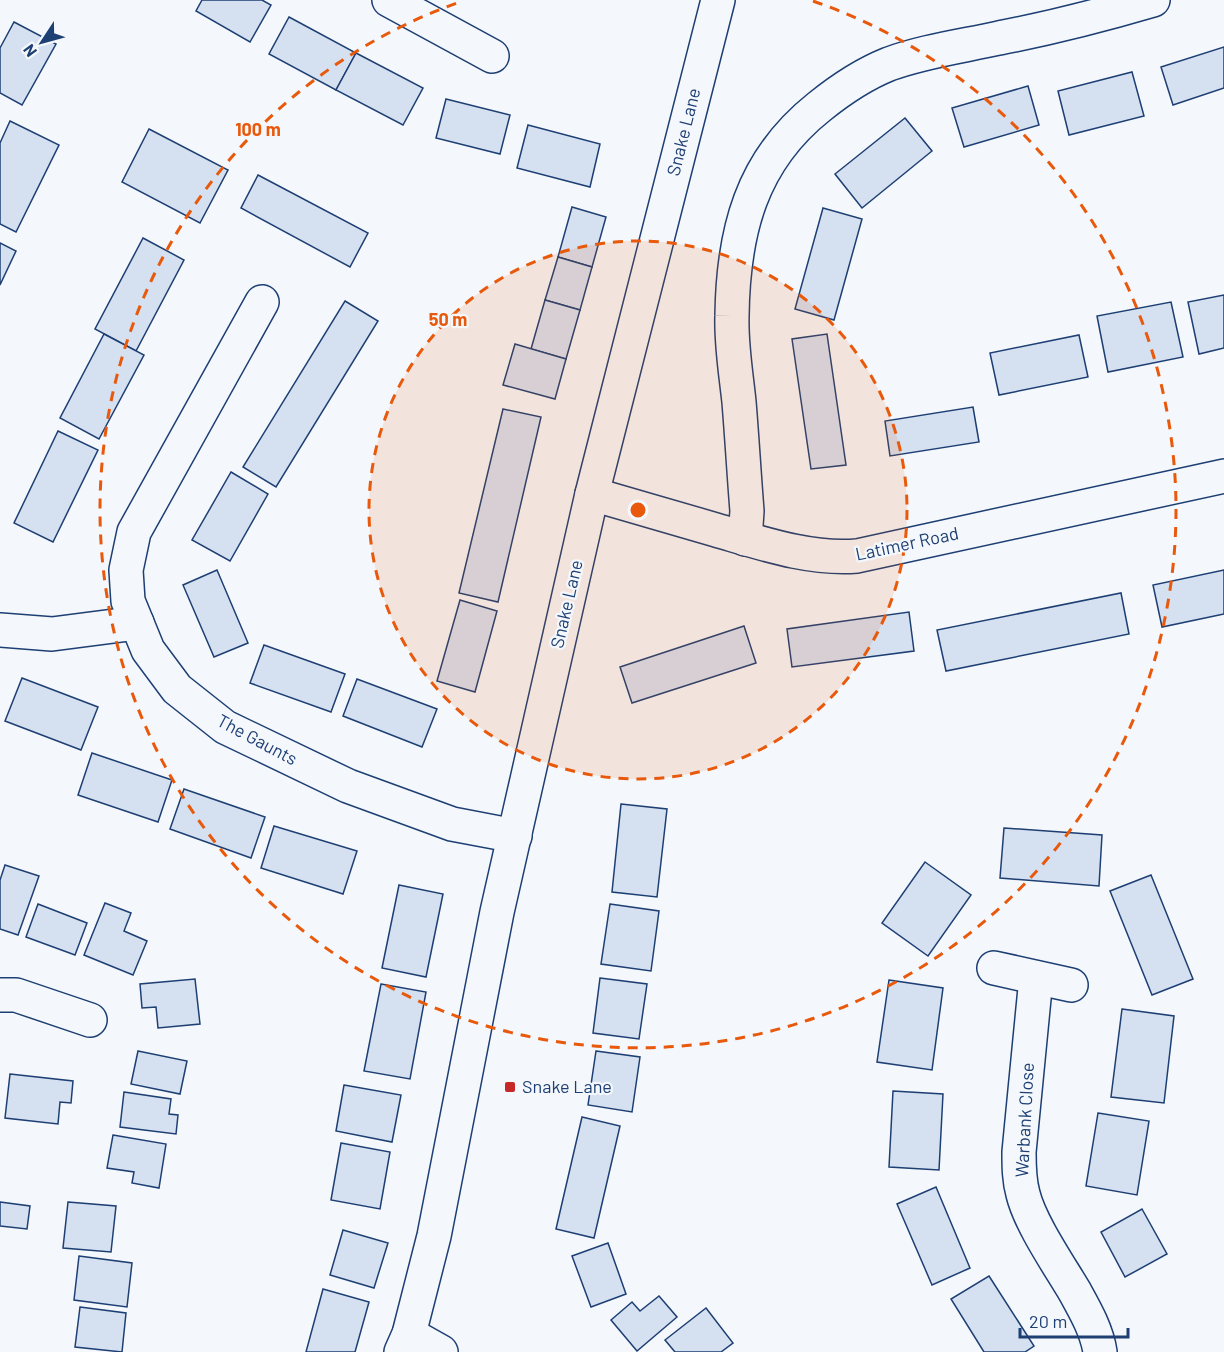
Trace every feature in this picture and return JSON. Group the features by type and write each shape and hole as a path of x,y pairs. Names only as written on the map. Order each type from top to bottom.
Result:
{"street":[{"path":"389,0 492,56"},
{"name":"Snake Lane","path":"405,1343 434,1236 497,912 592,494 718,0"},
{"path":"746,539 747,511 732,317 734,276 738,239 747,208 757,181 773,155 790,134 832,97 889,64 1064,24 1153,0"},
{"name":"The Gaunts","path":"262,302 134,532 126,570 128,601 148,650 177,689 225,727 348,786 452,824 515,836"},
{"name":"Latimer Road","path":"592,494 746,539 837,558 857,556 1224,476"},
{"path":"0,630 52,634 137,623"},
{"path":"994,968 1071,985"},
{"name":"Warbank Close","path":"1036,978 1019,1152 1023,1195 1044,1239 1086,1311 1100,1352"},
{"path":"0,995 16,994 90,1020"},
{"path":"405,1343 441,1352"}],"building":[{"path":"202,0 262,0 271,5 250,42 196,11"},
{"path":"289,17 356,53 336,90 269,54"},
{"path":"14,22 56,44 22,105 0,93 0,48"},
{"path":"1224,47 1224,88 1173,105 1161,67"},
{"path":"356,53 423,88 403,125 336,90"},
{"path":"1132,72 1144,116 1069,135 1058,91"},
{"path":"1028,86 1039,125 964,147 952,108"},
{"path":"446,99 510,115 500,154 436,138"},
{"path":"905,118 932,151 862,208 835,174"},
{"path":"10,121 59,145 16,232 0,224 0,143"},
{"path":"528,125 600,144 590,187 517,168"},
{"path":"149,129 228,170 200,223 122,182"},
{"path":"258,175 368,233 350,267 241,208"},
{"path":"572,207 606,217 592,267 558,257"},
{"path":"823,208 862,219 834,320 795,309"},
{"path":"143,238 184,260 136,351 95,329"},
{"path":"0,243 16,251 0,285"},
{"path":"558,257 592,267 580,310 545,300"},
{"path":"1224,295 1224,348 1199,354 1188,302"},
{"path":"545,300 580,310 566,359 531,349"},
{"path":"345,301 378,321 276,487 243,467"},
{"path":"1171,302 1183,357 1108,372 1097,316"},
{"path":"104,334 144,355 99,439 60,418"},
{"path":"827,334 846,465 811,469 792,339"},
{"path":"1079,335 1088,377 999,395 990,353"},
{"path":"515,344 566,359 555,399 503,385"},
{"path":"973,407 979,442 890,456 885,421"},
{"path":"503,409 541,417 498,602 459,593"},
{"path":"58,431 98,450 53,542 14,523"},
{"path":"231,472 268,494 230,561 192,540"},
{"path":"217,570 248,643 214,657 183,585"},
{"path":"1224,570 1224,614 1162,627 1153,585"},
{"path":"1121,593 1129,634 946,671 937,630"},
{"path":"460,600 497,611 475,692 437,681"},
{"path":"909,612 914,651 792,667 787,629"},
{"path":"744,626 756,663 632,703 620,667"},
{"path":"264,645 345,674 331,712 250,683"},
{"path":"22,678 98,707 81,750 5,721"},
{"path":"357,679 437,709 422,747 343,716"},
{"path":"92,753 172,780 158,822 78,795"},
{"path":"184,789 265,817 251,858 170,829"},
{"path":"621,804 667,809 657,897 612,892"},
{"path":"274,826 357,851 343,894 261,868"},
{"path":"1004,828 1102,835 1099,886 1000,878"},
{"path":"925,862 971,895 928,956 882,923"},
{"path":"5,865 39,876 18,935 0,929 0,880"},
{"path":"1151,875 1193,979 1152,995 1110,891"},
{"path":"399,885 443,894 426,977 382,968"},
{"path":"105,903 131,913 124,931 147,941 133,975 84,955"},
{"path":"38,904 87,923 75,955 26,937"},
{"path":"610,904 659,911 651,971 601,964"},
{"path":"600,978 647,984 639,1039 593,1033"},
{"path":"195,979 200,1024 158,1028 156,1007 142,1008 140,984"},
{"path":"889,980 943,988 932,1070 877,1062"},
{"path":"381,984 426,992 410,1079 364,1071"},
{"path":"1122,1009 1174,1016 1164,1103 1111,1097"},
{"path":"138,1051 187,1061 180,1094 131,1084"},
{"path":"596,1051 640,1057 632,1112 588,1105"},
{"path":"10,1074 73,1081 71,1103 60,1102 58,1124 5,1118"},
{"path":"344,1085 401,1095 392,1142 336,1131"},
{"path":"893,1091 943,1094 939,1170 889,1167"},
{"path":"124,1092 171,1099 169,1114 178,1115 176,1134 120,1127"},
{"path":"1098,1113 1149,1121 1137,1195 1086,1186"},
{"path":"582,1117 620,1126 594,1238 556,1229"},
{"path":"113,1135 166,1144 159,1188 132,1183 134,1172 107,1168"},
{"path":"341,1143 390,1152 380,1209 331,1200"},
{"path":"936,1187 970,1268 932,1285 897,1204"},
{"path":"0,1202 30,1206 27,1229 0,1226"},
{"path":"68,1202 116,1206 111,1252 63,1248"},
{"path":"1142,1209 1167,1254 1125,1277 1101,1232"},
{"path":"343,1230 388,1243 374,1288 330,1275"},
{"path":"608,1243 626,1294 591,1307 572,1256"},
{"path":"79,1256 132,1263 127,1307 74,1300"},
{"path":"989,1276 1034,1346 1025,1352 984,1352 951,1299"},
{"path":"323,1289 369,1302 355,1352 306,1352"},
{"path":"659,1296 677,1317 637,1351 611,1320 632,1302 640,1311"},
{"path":"80,1307 126,1313 122,1352 75,1347"},
{"path":"706,1308 733,1343 721,1352 675,1352 665,1340"}],"place":[{"name":"Snake Lane","path":"510,1087"}]}
